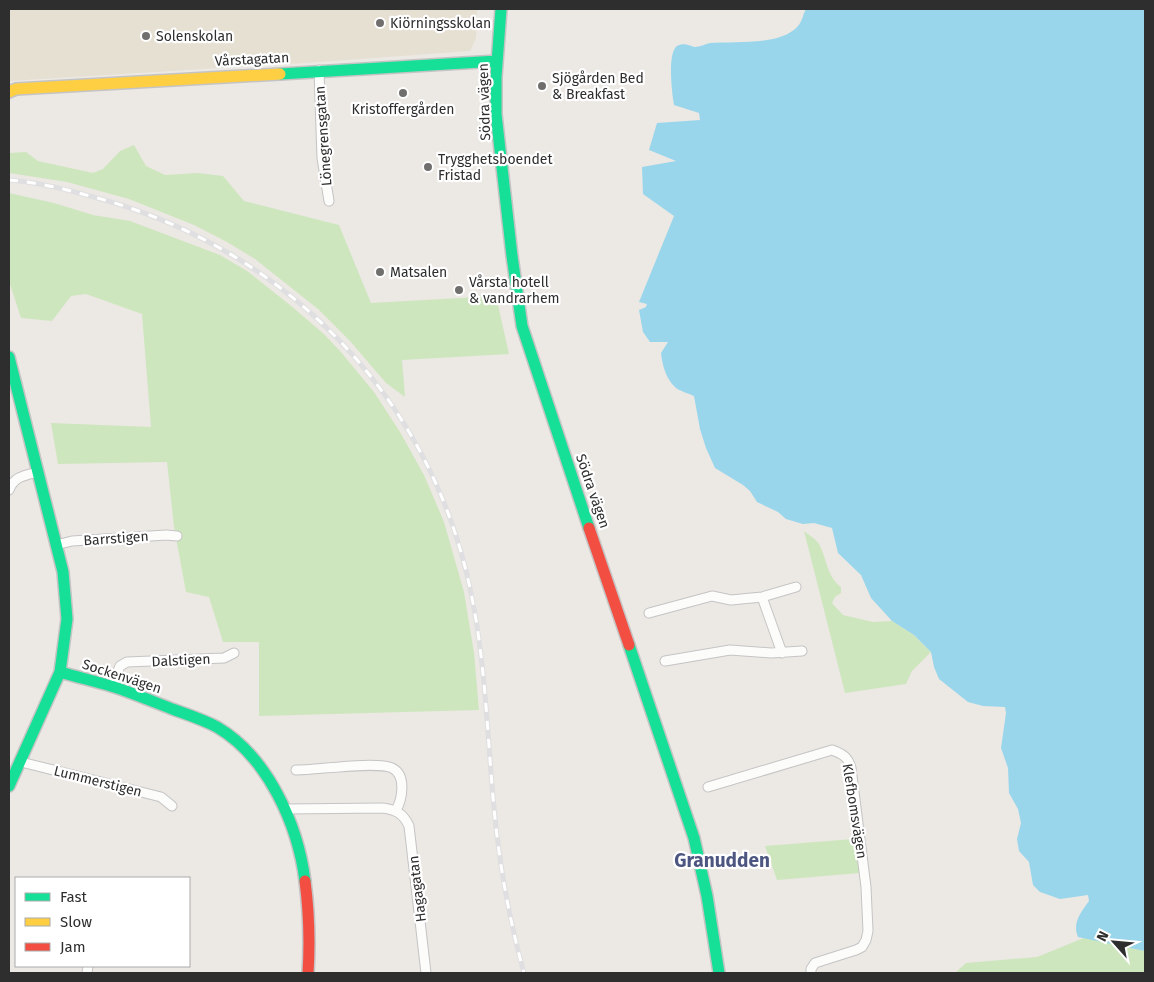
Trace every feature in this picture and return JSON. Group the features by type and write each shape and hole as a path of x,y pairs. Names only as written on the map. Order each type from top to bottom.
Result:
{"main road":[{"name":"Södra vägen","path":"501,9 497,61 496,114 522,326 689,819 705,882 719,973"},
{"name":"Vårstagatan","path":"9,92 16,89 497,61"},
{"name":"Sockenvägen","path":"9,357 63,572 67,619 60,672 112,686 205,721 222,730 244,748 267,775 286,809 299,854 308,896 310,931 308,973"},
{"path":"9,786 60,672"}],"street":[{"name":"Lönegrensgatan","path":"319,70 322,158 329,201"},
{"path":"9,490 17,478 38,472"},
{"name":"Barrstigen","path":"56,545 72,541 166,534 177,536"},
{"path":"648,613 712,596 731,600 762,597 796,587"},
{"path":"762,597 782,652"},
{"path":"665,661 730,650 771,653 802,650"},
{"name":"Dalstigen","path":"112,686 120,666 126,662 224,658 234,653"},
{"name":"Klefbomsvägen","path":"708,787 832,750 848,758 851,768 865,878 868,931 862,947 815,962 811,973"},
{"name":"Lummerstigen","path":"21,762 161,796 172,806"},
{"path":"286,809 383,808 396,810 401,802 401,782 398,773 393,768 374,766 296,770"},
{"name":"Hagagatan","path":"396,810 405,818 410,826 426,973"}],"shaded area":[{"name":"Solenskolan","path":"9,9 477,9 476,38 470,51 10,81"}],"green space":[{"path":"134,145 146,166 165,175 198,173 223,176 244,201 339,225 371,303 496,296 509,354 402,360 405,397 386,383 350,341 318,309 255,259 227,242 194,225 129,199 67,182 9,173 9,153 26,152 38,161 93,173 103,169 120,151"},
{"path":"9,193 54,203 93,215 130,221 220,255 247,271 290,305 324,334 340,351 374,392 400,432 424,475 444,522 464,592 474,653 479,710 259,716 259,642 223,642 209,597 186,592 174,527 167,462 58,464 51,423 151,427 142,314 86,294 71,296 52,321 21,318 9,281"},
{"path":"804,531 819,544 830,573 841,587 841,593 835,597 832,603 843,615 873,622 892,621 914,635 931,652 912,671 906,684 845,693"},
{"path":"853,839 860,873 777,880 765,846"},
{"path":"1086,937 1145,951 1145,973 955,973 966,963 1037,957"}],"water":[{"path":"806,9 1145,9 1145,951 1078,937 1076,932 1077,922 1089,901 1088,895 1060,899 1040,892 1033,885 1029,862 1019,851 1017,839 1021,823 1018,809 1009,793 1008,768 1001,748 1006,713 1005,707 983,706 968,702 939,679 931,652 914,635 892,621 871,598 861,575 838,553 832,528 814,523 803,524 786,519 778,512 757,502 750,491 743,485 715,468 700,429 694,396 675,387 665,371 661,353 668,342 650,342 643,332 639,310 646,307 647,304 639,302 674,216 643,194 642,167 676,161 649,150 657,123 700,120 699,113 674,105 671,65 674,50 682,44 697,47 710,43 769,40 781,37 798,26"}],"railway":[{"path":"9,180 67,190 157,218 223,250 283,290 337,338 383,393 422,454 451,521 471,593 483,669 493,797 504,886 524,973"}],"traffic: fast":[{"path":"501,9 496,77 496,114 522,326 589,528"},
{"path":"280,74 497,61"},
{"path":"9,357 63,572 67,619 60,672 9,786"},
{"path":"629,645 694,838 707,896 719,973"},
{"path":"60,672 105,684 196,718 217,727 235,740 251,756 278,794 295,838 305,881"}],"traffic: slow":[{"path":"9,92 16,89 280,74"}],"traffic: jam":[{"path":"589,528 629,645"},
{"path":"305,881 309,927 308,973"}],"place":[{"name":"Kiörningsskolan","path":"380,23"},
{"name":"Solenskolan","path":"146,36"},
{"name":"Sjögården Bed & Breakfast","path":"542,86"},
{"name":"Kristoffergården","path":"403,93"},
{"name":"Trygghetsboendet Fristad","path":"428,167"},
{"name":"Matsalen","path":"380,272"},
{"name":"Vårsta hotell & vandrarhem","path":"459,290"}],"district":[{"name":"Granudden","path":"722,860"}]}
